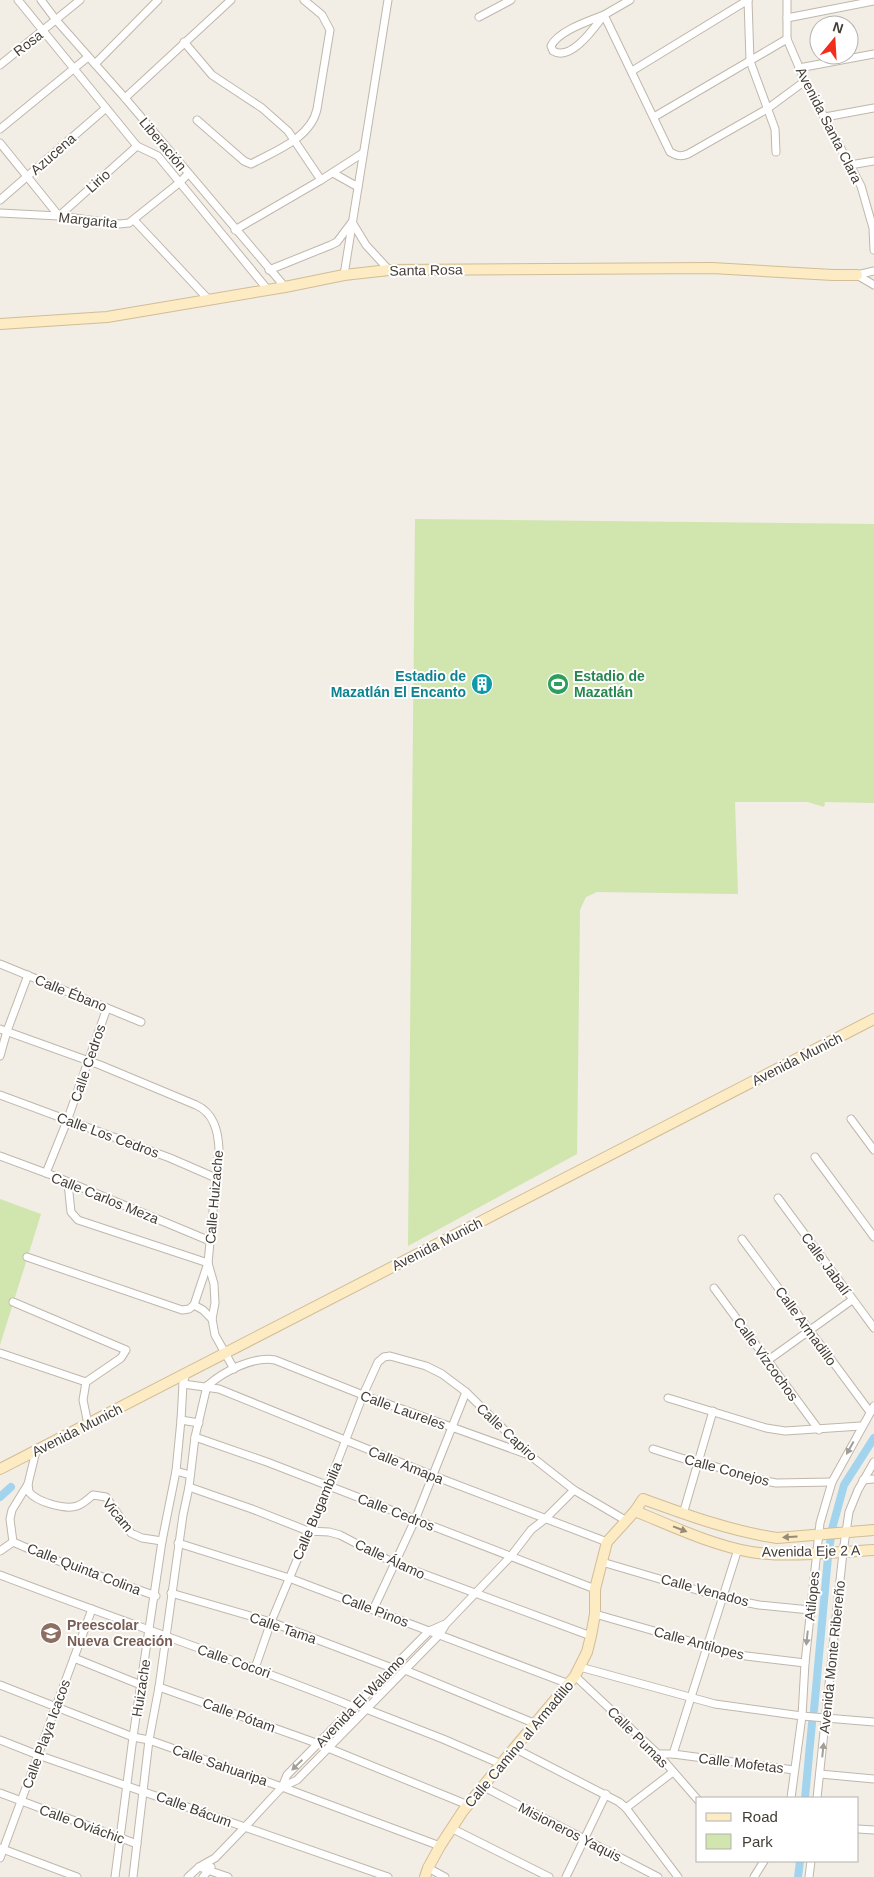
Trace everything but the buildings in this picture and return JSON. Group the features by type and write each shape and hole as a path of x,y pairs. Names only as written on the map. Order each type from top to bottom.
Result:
{"main road":[{"name":"Santa Rosa","path":"0,324 106,317 285,288 344,275 390,270 712,268 833,275 856,274"},
{"name":"Avenida Munich","path":"0,1469 874,1019"},
{"name":"Avenida Eje 2 A","path":"643,1499 683,1514 746,1533 777,1538 874,1530"},
{"name":"Calle Camino al Armadillo","path":"427,1872 440,1846 468,1804 575,1676 591,1636 595,1614 595,1589 607,1542 635,1511 643,1499"},
{"name":"Avenida Eje 2 A","path":"635,1511 697,1536 738,1549 766,1554 816,1554 874,1550"}],"street":[{"path":"18,0 138,146 158,156 179,184 268,290"},
{"name":"Liberación","path":"41,0 285,288"},
{"name":"Rosa","path":"0,65 80,0"},
{"path":"95,64 158,0"},
{"path":"124,98 231,0"},
{"path":"197,120 244,161 251,164 295,140 316,116 330,30 322,16 304,0"},
{"path":"479,18 511,0"},
{"path":"604,15 581,43 563,54 557,54 553,51 551,46 554,40 571,29 604,15 630,0"},
{"path":"632,71 748,0 750,61 775,129 776,152"},
{"name":"Avenida Santa Clara","path":"786,0 788,39 805,81 826,117 872,212 874,250"},
{"path":"344,275 387,1"},
{"path":"787,18 874,1"},
{"path":"604,15 670,152 681,157 767,109 805,81"},
{"path":"654,117 788,39"},
{"path":"184,42 212,75 262,108 295,140 321,180"},
{"path":"799,68 874,54"},
{"path":"0,129 88,57"},
{"name":"Azucena","path":"0,200 106,108"},
{"path":"826,117 874,108"},
{"path":"0,143 58,216"},
{"name":"Lirio","path":"58,216 138,146"},
{"path":"235,230 363,153"},
{"path":"850,165 874,160"},
{"path":"334,172 358,187"},
{"name":"Margarita","path":"0,213 58,216 119,224 129,223 179,184 188,174"},
{"path":"134,220 209,300"},
{"path":"269,270 337,242 352,222"},
{"path":"352,222 366,245 390,270"},
{"path":"856,274 874,271"},
{"path":"856,274 874,285"},
{"name":"Calle Ébano","path":"0,964 141,1022"},
{"path":"0,1056 4,1030 28,975"},
{"name":"Calle Cedros","path":"46,1173 67,1121 107,1008"},
{"name":"Calle Huizache","path":"4,1030 39,1042 204,1109 210,1116 218,1135 219,1149 208,1263 214,1284 215,1303 212,1319 215,1335 234,1369"},
{"name":"Calle Los Cedros","path":"0,1095 170,1158 216,1178"},
{"path":"851,1119 874,1150"},
{"name":"Calle Carlos Meza","path":"0,1156 46,1173 210,1241"},
{"path":"815,1157 874,1237"},
{"path":"68,1182 71,1212 78,1220 208,1263 191,1307"},
{"name":"Calle Jabalí","path":"778,1198 874,1328"},
{"name":"Calle Armadillo","path":"742,1239 872,1409"},
{"path":"27,1257 182,1310 191,1307 204,1310 212,1319"},
{"name":"Calle Vizcochos","path":"714,1288 819,1430"},
{"path":"767,1361 852,1300"},
{"path":"12,1302 124,1348 126,1353 121,1358 86,1382 83,1396 88,1424"},
{"path":"0,1353 86,1382"},
{"name":"Calle Capiro","path":"384,1357 390,1356 426,1366 442,1374 466,1392 532,1457 574,1490 625,1520"},
{"name":"Calle Bugambilia","path":"255,1668 270,1622 328,1486 363,1396 378,1362 384,1357"},
{"name":"Calle Laureles","path":"234,1369 264,1358 274,1360 363,1396 532,1457"},
{"path":"133,1877 149,1740 159,1687 178,1544 189,1487 195,1437 207,1386 234,1369"},
{"name":"Huizache","path":"115,1877 133,1737 156,1596 162,1541 176,1471 183,1384 186,1373"},
{"name":"Calle Amapa","path":"183,1384 219,1389 345,1441 607,1542"},
{"path":"373,1610 416,1520 466,1392"},
{"path":"668,1398 766,1428 785,1431 861,1426"},
{"name":"Atilopes","path":"791,1797 802,1716 805,1663 820,1523 832,1482 872,1409"},
{"path":"683,1514 714,1411"},
{"path":"181,1420 198,1423"},
{"name":"Calle Cedros","path":"195,1437 267,1462 595,1589"},
{"name":"Calle Conejos","path":"653,1449 697,1463 704,1463 752,1478 776,1483 832,1482"},
{"path":"0,1551 13,1542 10,1519 12,1510 28,1484 36,1451"},
{"name":"Avenida Monte Ribereño","path":"817,1797 843,1552 849,1512 863,1480 874,1462"},
{"path":"176,1471 190,1475"},
{"path":"863,1480 874,1479"},
{"name":"Vicam","path":"28,1484 29,1492 34,1497 67,1508 81,1505 93,1495 106,1497 131,1533 142,1538 162,1541"},
{"name":"Calle Álamo","path":"189,1487 308,1531 329,1532 340,1536 394,1563 591,1636"},
{"name":"Avenida El Walamo","path":"282,1786 297,1780 440,1634 446,1624 511,1556 531,1530 574,1490"},
{"name":"Calle Quinta Colina","path":"13,1542 50,1558 156,1596"},
{"name":"Calle Pinos","path":"178,1544 289,1578 440,1634 575,1676 715,1704 802,1716 874,1722"},
{"path":"673,1754 738,1549"},
{"name":"Calle Venados","path":"602,1562 724,1598 810,1610"},
{"name":"Calle Cocori","path":"0,1575 165,1637 255,1668 354,1707"},
{"name":"Calle Tama","path":"172,1593 270,1622 392,1668"},
{"name":"Calle Playa Icacos","path":"0,1858 2,1848 92,1610"},
{"name":"Calle Antilopes","path":"595,1614 738,1655 805,1663"},
{"name":"Avenida El Walamo","path":"188,1877 198,1866 215,1858 282,1786 287,1775 429,1630 446,1624"},
{"path":"74,1658 141,1685"},
{"path":"405,1670 536,1724"},
{"name":"Calle Pumas","path":"575,1676 658,1754 696,1798"},
{"name":"Calle Sahuaripa","path":"0,1684 133,1737 149,1740 282,1786 440,1846"},
{"name":"Calle Pótam","path":"159,1687 319,1744"},
{"path":"366,1709 500,1764"},
{"name":"Calle Bácum","path":"0,1740 244,1828 388,1877"},
{"path":"328,1748 468,1804"},
{"path":"514,1748 606,1794 626,1808 678,1877"},
{"name":"Calle Mofetas","path":"658,1754 673,1754 794,1770"},
{"path":"626,1808 673,1772"},
{"path":"820,1774 874,1779"},
{"name":"Misioneros Yaquis","path":"482,1786 658,1877"},
{"name":"Calle Oviáchic","path":"0,1793 137,1844"},
{"path":"566,1877 606,1794"},
{"path":"451,1828 549,1877"},
{"path":"859,1829 874,1830"},
{"path":"2,1848 77,1877"},
{"name":"Avenida El Walamo","path":"203,1877 210,1870 215,1858"},
{"path":"754,1877 763,1862"},
{"path":"809,1877 811,1862"},
{"path":"198,1866 228,1877"},
{"path":"427,1872 446,1877"}],"green space":[{"path":"415,519 874,524 874,803 825,802 824,807 808,802 735,802 738,894 597,892 586,897 580,910 577,1154 408,1246"},
{"path":"0,1199 41,1214 0,1345"}],"waterway":[{"path":"832,1529 844,1485 874,1438"},
{"path":"0,1497 11,1487"},
{"path":"829,1548 831,1538"},
{"path":"814,1710 828,1557"},
{"path":"805,1797 812,1723"},
{"path":"798,1877 800,1862"}],"place":[{"name":"Estadio de Mazatlán El Encanto","path":"482,684"},
{"name":"Estadio de Mazatlán","path":"558,684"},
{"name":"Preescolar Nueva Creación","path":"51,1633"}]}
